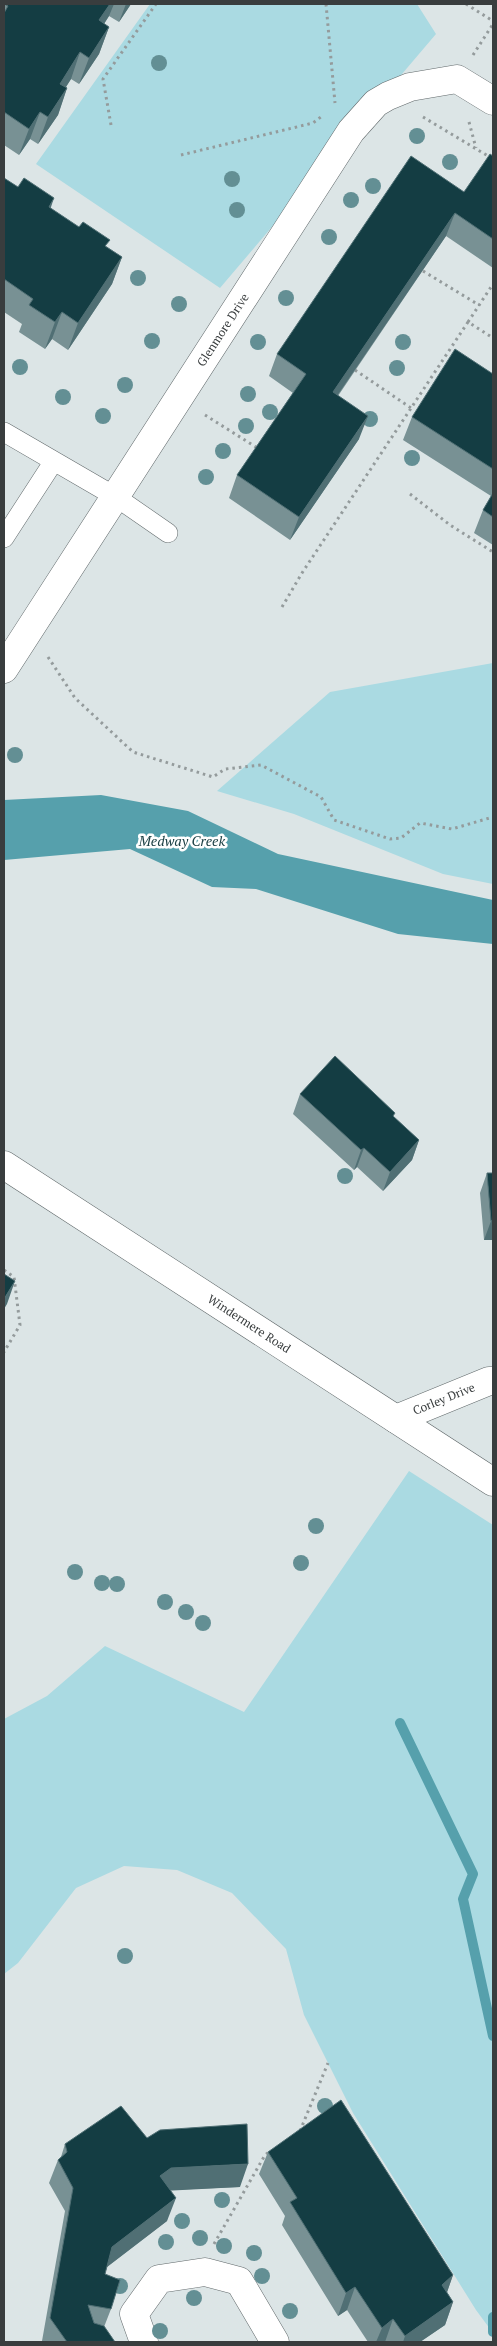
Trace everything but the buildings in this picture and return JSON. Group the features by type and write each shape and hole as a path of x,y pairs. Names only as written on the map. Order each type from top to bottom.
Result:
{"street":[{"name":"Glenmore Drive","path":"4,669 26,631 116,497 351,131 376,103 410,86 457,79 493,101"},
{"name":"Windermere Road","path":"4,1166 493,1482"},
{"name":"Corley Drive","path":"396,1418 493,1381"},
{"path":"144,2342 134,2314 159,2279 205,2272 239,2282 275,2342"}],"lane":[{"path":"4,432 116,497 168,532"},
{"path":"4,538 54,462"}],"path":[{"path":"110,125 103,79 156,4"},
{"path":"326,4 335,107 351,131"},
{"path":"466,4 493,21"},
{"path":"388,96 493,159"},
{"path":"181,155 313,123 335,107"},
{"path":"423,270 479,305"},
{"path":"282,606 493,284"},
{"path":"468,322 493,338"},
{"path":"355,370 411,408"},
{"path":"180,398 261,451"},
{"path":"410,494 450,525 493,552"},
{"path":"26,631 50,660 75,698 133,752 212,777 225,769 261,765 321,796 334,820 390,839 401,838 420,823 452,829 493,817"},
{"path":"4,1270 14,1277 20,1325 4,1352"},
{"path":"293,2136 300,2131 328,2063"},
{"path":"210,2251 265,2155 272,2150"}],"shaded area":[{"path":"150,4 417,4 436,34 220,288 36,164"},
{"path":"493,663 493,884 443,874 294,814 217,791 330,692"},
{"path":"409,1471 493,1525 493,2333 476,2310 353,2113 304,2015 286,1949 232,1893 177,1870 124,1866 76,1888 18,1963 4,1974 4,1719 47,1696 105,1646 244,1712"}],"water":[{"name":"Medway Creek","path":"101,795 188,811 278,854 493,900 493,944 398,934 256,889 212,887 130,849 4,860 4,800"}],"waterway":[{"path":"400,1723 473,1874 463,1899 493,2036"},
{"path":"493,2317 493,2332"}]}
